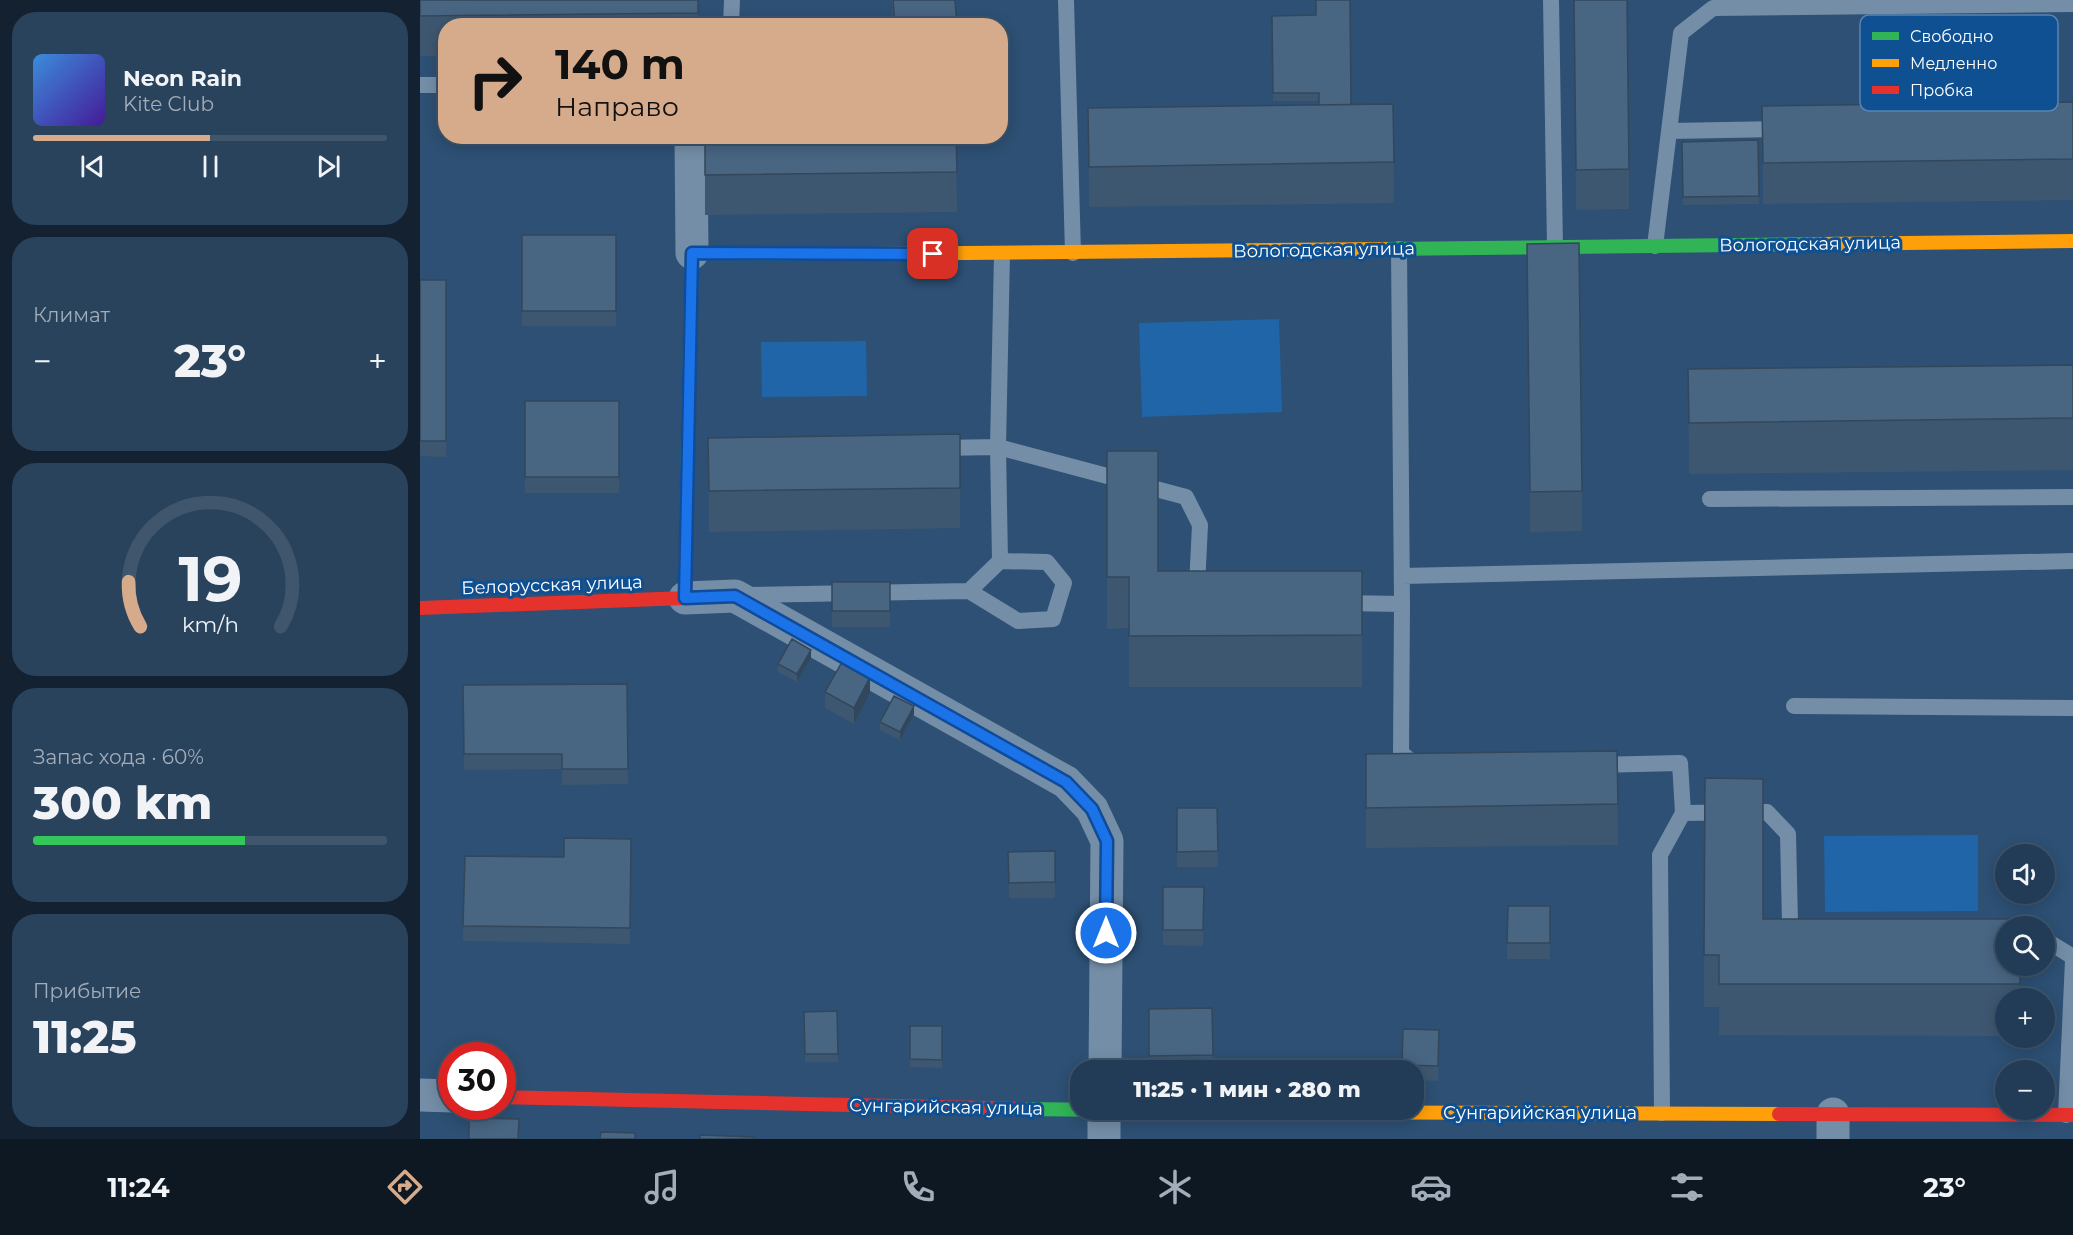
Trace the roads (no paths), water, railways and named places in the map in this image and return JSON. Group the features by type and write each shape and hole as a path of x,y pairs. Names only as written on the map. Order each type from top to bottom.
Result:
{"street":[{"path":"691,144 692,253 686,451 685,598 735,596 1066,782 1092,809 1107,841 1105,1060"},
{"name":"Вологодская улица","path":"692,253 1002,254 2073,241"},
{"name":"Белорусская улица","path":"420,608 685,598"},
{"path":"420,1095 438,1096"},
{"name":"Сунгарийская улица","path":"516,1098 1070,1119"},
{"name":"Сунгарийская улица","path":"1424,1116 1662,1113 1833,1126 2070,1115"}],"lane":[{"path":"731,18 732,0"},
{"path":"1066,0 1073,253"},
{"path":"1551,0 1555,247"},
{"path":"1655,246 1681,33 1713,8 2073,4"},
{"path":"420,86 438,85"},
{"path":"1669,131 1800,128"},
{"path":"1399,249 1401,753 1421,769 1433,769"},
{"path":"1000,561 998,447 1002,254"},
{"path":"926,448 998,447 1186,497 1200,525 1197,586 1212,602"},
{"path":"686,451 710,451"},
{"path":"1710,499 2073,497"},
{"path":"735,596 969,591 1018,621 1053,619 1064,583 1047,562 1000,561 969,591"},
{"path":"1402,576 2073,561"},
{"path":"1331,603 1402,604"},
{"path":"1794,706 2073,708"},
{"path":"1574,766 1680,764 1683,813 1660,855 1662,1113"},
{"path":"1683,813 1767,812 1788,834 1790,923 1802,941 1814,941"},
{"path":"2055,946 2073,959 2070,1115"}]}
